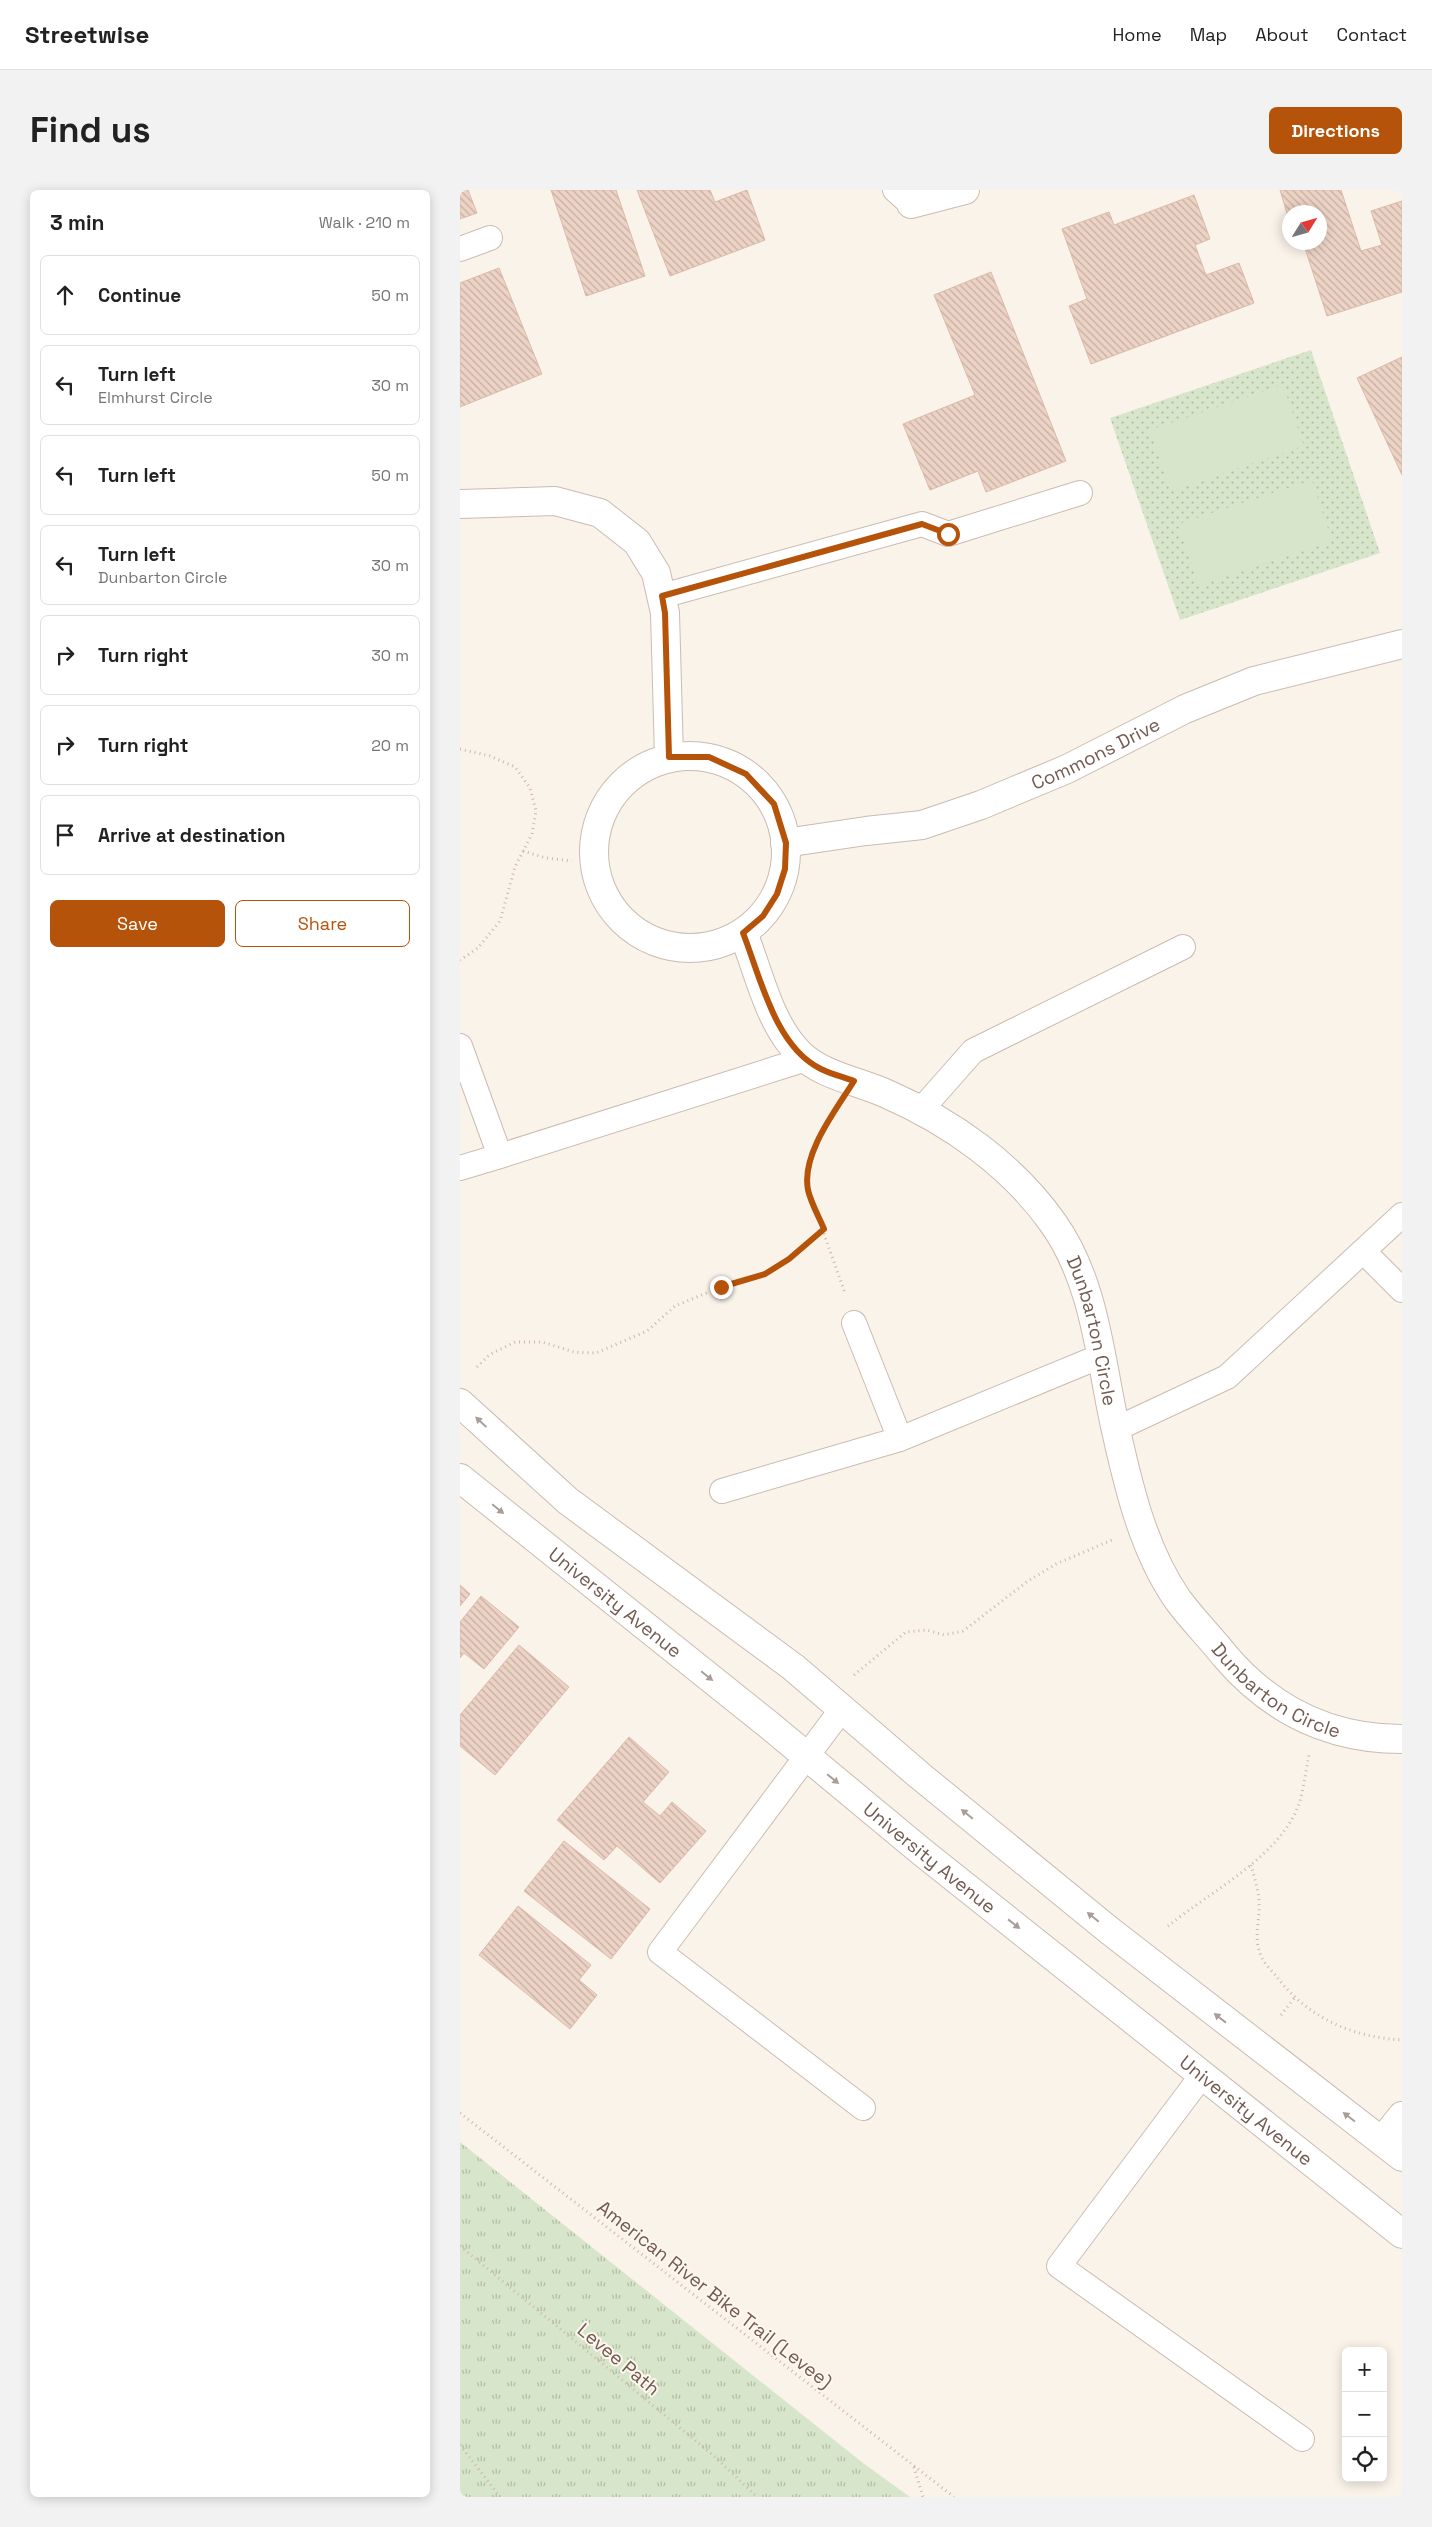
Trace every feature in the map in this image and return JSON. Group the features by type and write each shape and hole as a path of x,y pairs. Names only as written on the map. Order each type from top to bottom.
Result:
{"street":[{"path":"903,197 965,190"},
{"path":"460,504 554,500 600,513 637,542 656,573 665,613 669,757"},
{"name":"Commons Drive","path":"786,843 922,825 981,806 1067,770 1185,709 1254,681 1402,644"},
{"path":"669,757 709,757 746,774 774,804 786,843 785,869 777,894 763,916 743,933 712,946 679,948 646,938 619,918 601,889 593,857 598,823 613,793 638,770 669,757"},
{"name":"Dunbarton Circle","path":"743,933 779,1023 787,1038 806,1059 820,1069 887,1094 958,1132 995,1160 1032,1195 1055,1226 1075,1261 1087,1295 1116,1429 1143,1527 1157,1564 1178,1600 1246,1680 1290,1712 1331,1729 1379,1739 1402,1739"},
{"path":"460,1403 568,1501 792,1667 1110,1931 1392,2149 1402,2116"},
{"name":"University Avenue","path":"460,1478 769,1725 804,1756 1402,2234"}],"lane":[{"path":"460,249 490,238"},
{"path":"662,596 922,524 948,534 1080,494"},
{"path":"920,1111 972,1051 1183,947"},
{"path":"460,1046 500,1156"},
{"path":"460,1168 806,1059"},
{"path":"1116,1429 1227,1377 1402,1215"},
{"path":"1363,1251 1402,1290"},
{"path":"854,1323 900,1439"},
{"path":"722,1491 900,1439 1101,1356"},
{"path":"842,1709 804,1756 660,1952 864,2108"},
{"path":"1203,2074 1059,2266 1302,2439"}],"path":[{"path":"460,749 490,756 515,767 530,788 536,811 532,834 508,888 500,921 478,948 460,960"},
{"path":"523,851 546,858 572,861"},
{"path":"854,1081 815,1145 808,1171 808,1189 824,1229 854,1323"},
{"path":"477,1367 489,1355 514,1342 542,1342 574,1352 596,1353 647,1332 675,1306 721,1287 765,1274 789,1259 824,1229"},
{"path":"852,1677 906,1632 926,1630 944,1635 963,1631 1028,1581 1056,1564 1143,1527"},
{"path":"1168,1926 1251,1865 1283,1834 1300,1802 1315,1723"},
{"path":"1251,1865 1259,1903 1256,1934 1261,1957 1283,1986 1306,2009 1341,2029 1376,2039 1402,2040"},
{"path":"1281,2015 1295,1997"},
{"name":"American River Bike Trail (Levee)","path":"460,2113 954,2497"},
{"name":"Levee Path","path":"460,2246 714,2456 757,2497"},
{"path":"460,2445 500,2497"},
{"path":"914,2467 923,2497"}],"green space":[{"path":"1311,350 1380,553 1180,620 1110,418"},
{"path":"1283,385 1304,446 1171,491 1150,430"},
{"path":"1312,480 1332,541 1199,585 1178,524"},
{"path":"460,2142 863,2463 910,2497 460,2497"}],"building":[{"path":"460,190 468,190 477,213 460,219"},
{"path":"551,190 616,190 645,276 586,296"},
{"path":"637,190 710,190 715,202 747,190 765,240 670,276"},
{"path":"1280,190 1341,190 1361,251 1382,245 1371,211 1402,201 1402,292 1327,316 1306,250 1327,250 1327,205 1284,205"},
{"path":"1194,195 1210,239 1195,245 1206,275 1239,263 1254,303 1091,364 1069,306 1087,299 1062,229 1109,212 1114,225"},
{"path":"499,268 542,374 460,407 460,283"},
{"path":"991,272 1066,461 986,492 978,471 930,490 903,424 975,395 934,295"},
{"path":"1402,357 1402,475 1357,378"},
{"path":"460,1585 470,1594 460,1606"},
{"path":"481,1596 519,1627 484,1669 464,1653 460,1658 460,1622"},
{"path":"519,1645 569,1687 495,1775 460,1746 460,1715"},
{"path":"629,1737 669,1772 643,1802 660,1816 672,1802 706,1831 660,1883 617,1846 604,1860 557,1820"},
{"path":"564,1841 650,1909 611,1959 524,1891"},
{"path":"518,1906 591,1965 579,1980 597,1995 570,2029 479,1955"}],"route":[{"path":"721,1287 765,1274 789,1259 824,1229 808,1189 808,1171 815,1145 854,1081 820,1069 800,1054 787,1038 771,1007 743,933 763,916 777,894 785,869 786,843 774,804 746,774 709,757 669,757 665,613 662,596 922,524 948,534"}]}
